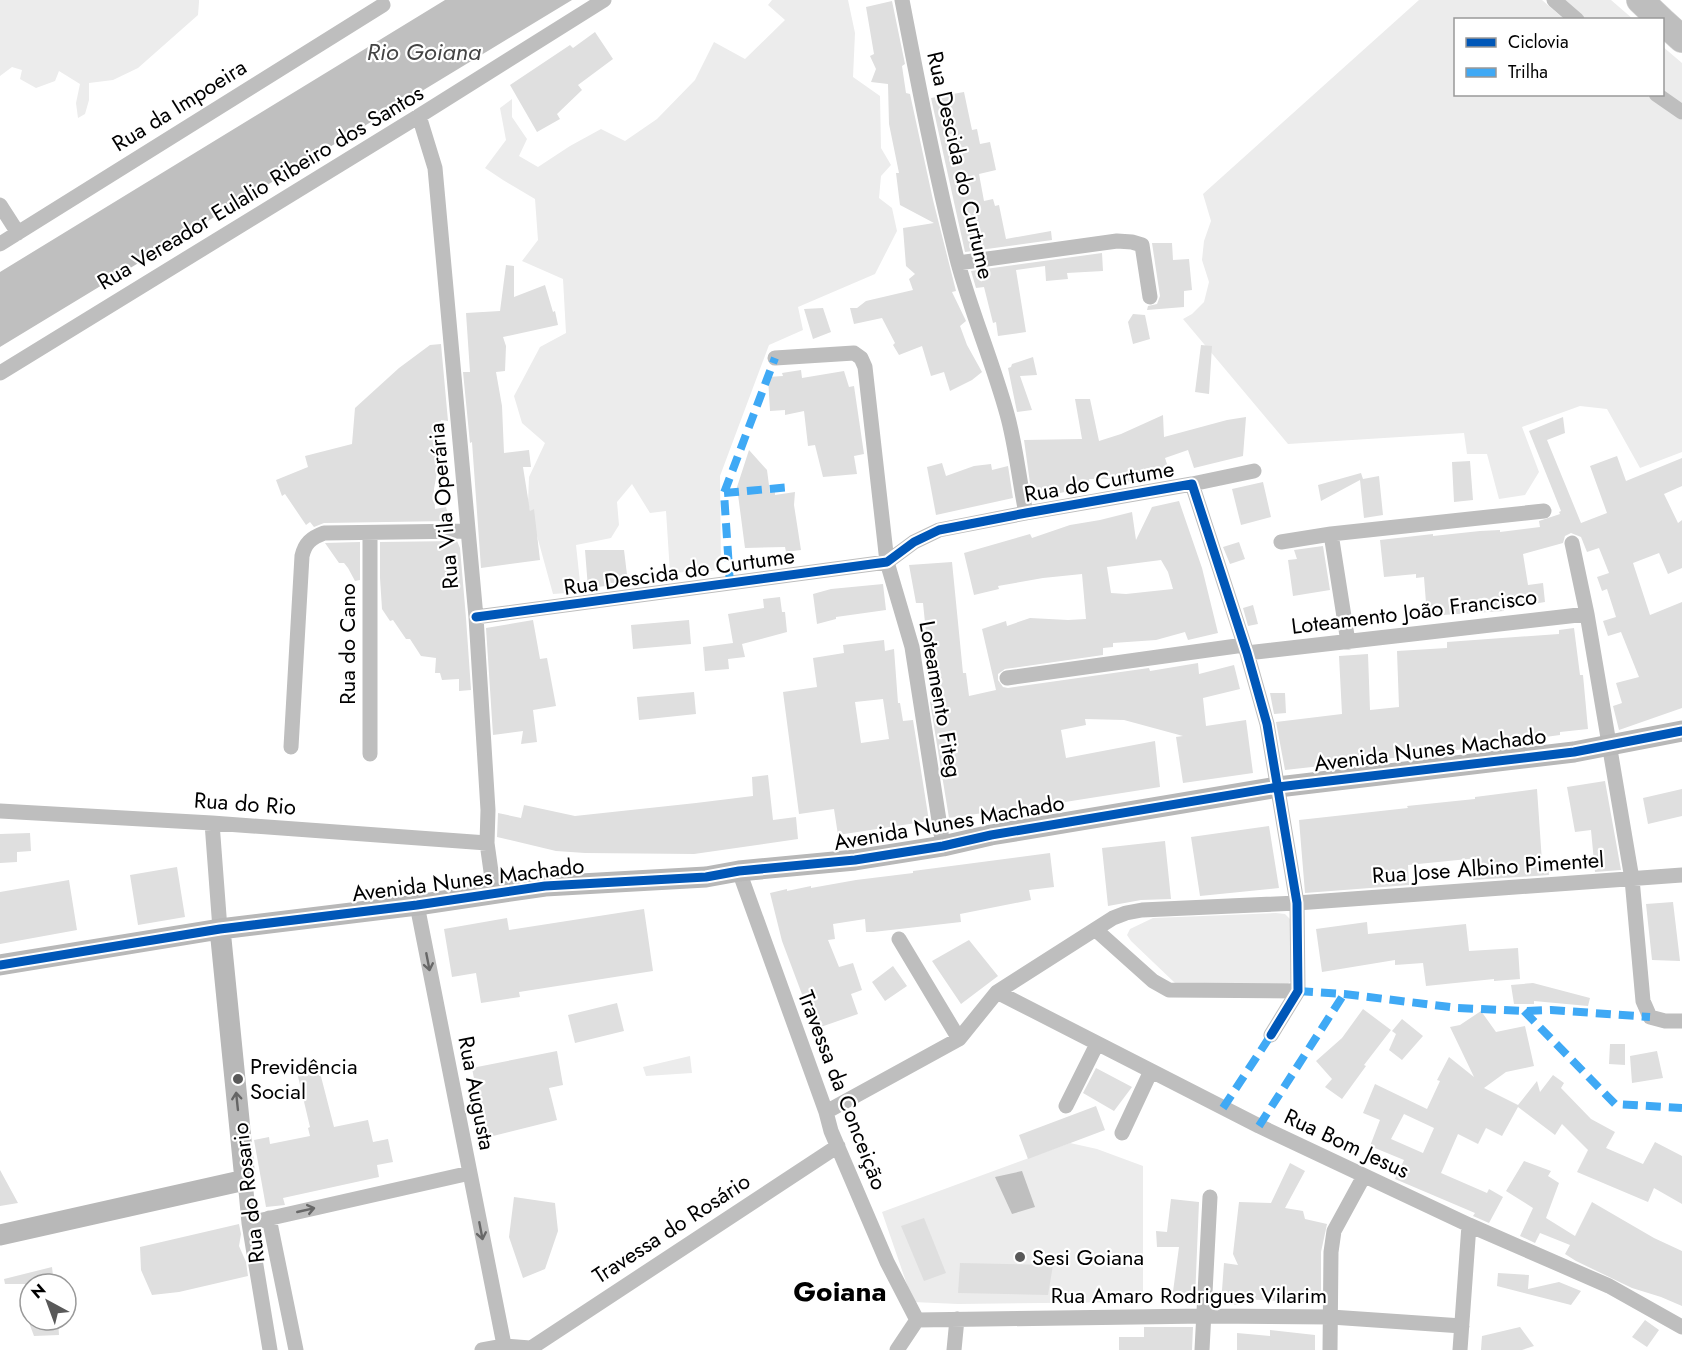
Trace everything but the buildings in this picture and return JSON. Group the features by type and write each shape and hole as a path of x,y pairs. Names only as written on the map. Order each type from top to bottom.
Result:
{"highway":[{"path":"1640,0 1660,18"},
{"path":"1664,22 1682,39"}],"street":[{"name":"Rua Vereador Eulalio Ribeiro dos Santos","path":"0,373 420,116 604,0"},
{"name":"Rua Descida do Curtume","path":"902,0 934,164 958,263 1008,418 1026,513"},
{"path":"1554,0 1575,18"},
{"name":"Rua da Impoeira","path":"0,244 382,5"},
{"path":"1659,96 1682,112"},
{"name":"Rua Vila Operária","path":"420,116 435,168 476,617 488,810 487,843 494,893"},
{"path":"0,205 18,232"},
{"path":"958,263 1117,241 1132,242 1142,246 1150,297"},
{"name":"Loteamento Fiteg","path":"775,358 854,353 861,357 865,367 887,562 912,647 943,846"},
{"path":"1192,484 1254,471"},
{"name":"Rua do Curtume","path":"887,562 914,542 939,530 1192,484 1246,649 1267,724 1297,903 1298,992"},
{"path":"1281,542 1331,534 1544,510"},
{"path":"291,747 304,545 313,537 324,533 467,531"},
{"name":"Rua do Cano","path":"370,533 370,754"},
{"path":"1331,534 1348,642"},
{"path":"1572,543 1587,614 1632,879 1640,988 1650,1017 1665,1021 1682,1021"},
{"name":"Rua Descida do Curtume","path":"476,617 887,562"},
{"name":"Loteamento João Francisco","path":"1007,678 1246,649 1348,642 1587,614"},
{"name":"Avenida Nunes Machado","path":"0,965 220,929 417,905 545,886 706,877 739,871 855,860 1278,787 1610,746 1682,731"},
{"name":"Rua do Rio","path":"0,811 212,823 487,843"},
{"path":"212,823 220,929"},
{"name":"Travessa da Conceição","path":"739,871 831,1131 887,1262 917,1320"},
{"name":"Rua Jose Albino Pimentel","path":"959,1039 997,992 1113,918 1142,910 1297,903 1682,875"},
{"name":"Rua Augusta","path":"249,1223 470,1173 417,905"},
{"name":"Rua do Rosario","path":"220,929 249,1223 270,1350"},
{"path":"1096,930 1153,981 1169,990 1298,992"},
{"path":"825,1112 959,1039 899,939"},
{"name":"Rua Bom Jesus","path":"997,992 1259,1126 1469,1225 1609,1286 1682,1327"},
{"path":"1271,1035 1298,992"},
{"path":"1066,1106 1097,1044"},
{"path":"1122,1133 1151,1071"},
{"name":"Travessa do Rosário","path":"482,1350 529,1349 838,1146"},
{"path":"470,1173 504,1348"},
{"path":"1330,1350 1330,1252 1334,1231 1364,1176"},
{"path":"0,1235 244,1180"},
{"path":"1202,1350 1210,1197"},
{"name":"Rua do Rosario","path":"269,1218 296,1350"},
{"path":"1460,1350 1469,1225"},
{"path":"263,1304 286,1302"},
{"name":"Rua Amaro Rodrigues Vilarim","path":"917,1320 1205,1316 1331,1317 1462,1326"},
{"path":"954,1350 957,1319"},
{"path":"897,1350 917,1320"}],"shaded area":[{"path":"0,0 199,0 199,2 198,15 138,68 113,80 89,83 89,100 85,114 78,118 76,103 80,84 59,71 55,81 36,88 20,79 22,70 12,67 0,76"},
{"path":"772,0 848,0 855,33 853,77 880,96 881,148 891,165 881,176 879,198 892,208 897,231 875,274 798,307 803,330 769,345 720,476 721,570 670,573 666,511 650,513 632,484 617,502 619,525 611,538 576,545 581,592 553,594 528,503 529,477 545,443 522,423 514,396 540,347 566,333 563,279 522,261 538,240 535,199 485,168 506,140 500,108 512,99 512,117 527,139 519,156 538,167 601,129 625,141 657,119 695,80 714,42 745,59 785,20 768,5"},
{"path":"1419,0 1542,0 1563,18 1454,18 1454,96 1647,96 1682,120 1682,452 1640,468 1607,409 1580,406 1522,427 1539,472 1525,495 1499,499 1487,454 1467,454 1464,433 1288,444 1183,319 1204,302 1209,282 1202,260 1204,241 1211,221 1203,194"},
{"path":"1562,0 1611,0 1632,18 1584,18"},
{"path":"1664,48 1682,63 1682,104 1664,94"},
{"path":"1285,914 1290,919 1291,981 1287,985 1175,983 1127,935 1130,929 1153,918"},
{"path":"690,1056 692,1073 646,1076 643,1067"},
{"name":"Sesi Goiana","path":"1070,1143 1097,1149 1143,1166 1143,1302 958,1304 913,1302 882,1212"}],"water":[{"name":"Rio Goiana","path":"445,0 572,0 0,347 0,272"},
{"path":"1022,1171 1035,1207 1012,1214 995,1177"}],"marked path":[{"path":"730,584 724,493 775,358"},
{"path":"724,493 791,487"},
{"path":"1298,991 1344,994 1458,1008 1551,1010 1650,1017"},
{"path":"1259,1126 1344,994"},
{"path":"1524,1011 1615,1104 1682,1108"},
{"path":"1223,1108 1271,1035"}],"cycle path":[{"path":"476,617 887,562 914,542 939,530 1192,484 1247,653 1267,724 1297,903 1298,991 1271,1035"},
{"path":"0,965 220,929 417,905 545,886 706,877 739,871 855,860 1278,787 1574,752 1682,731"}],"place":[{"name":"Previdência Social","path":"238,1079"},
{"name":"Sesi Goiana","path":"1020,1257"}],"district":[{"name":"Goiana","path":"840,1291"}]}
